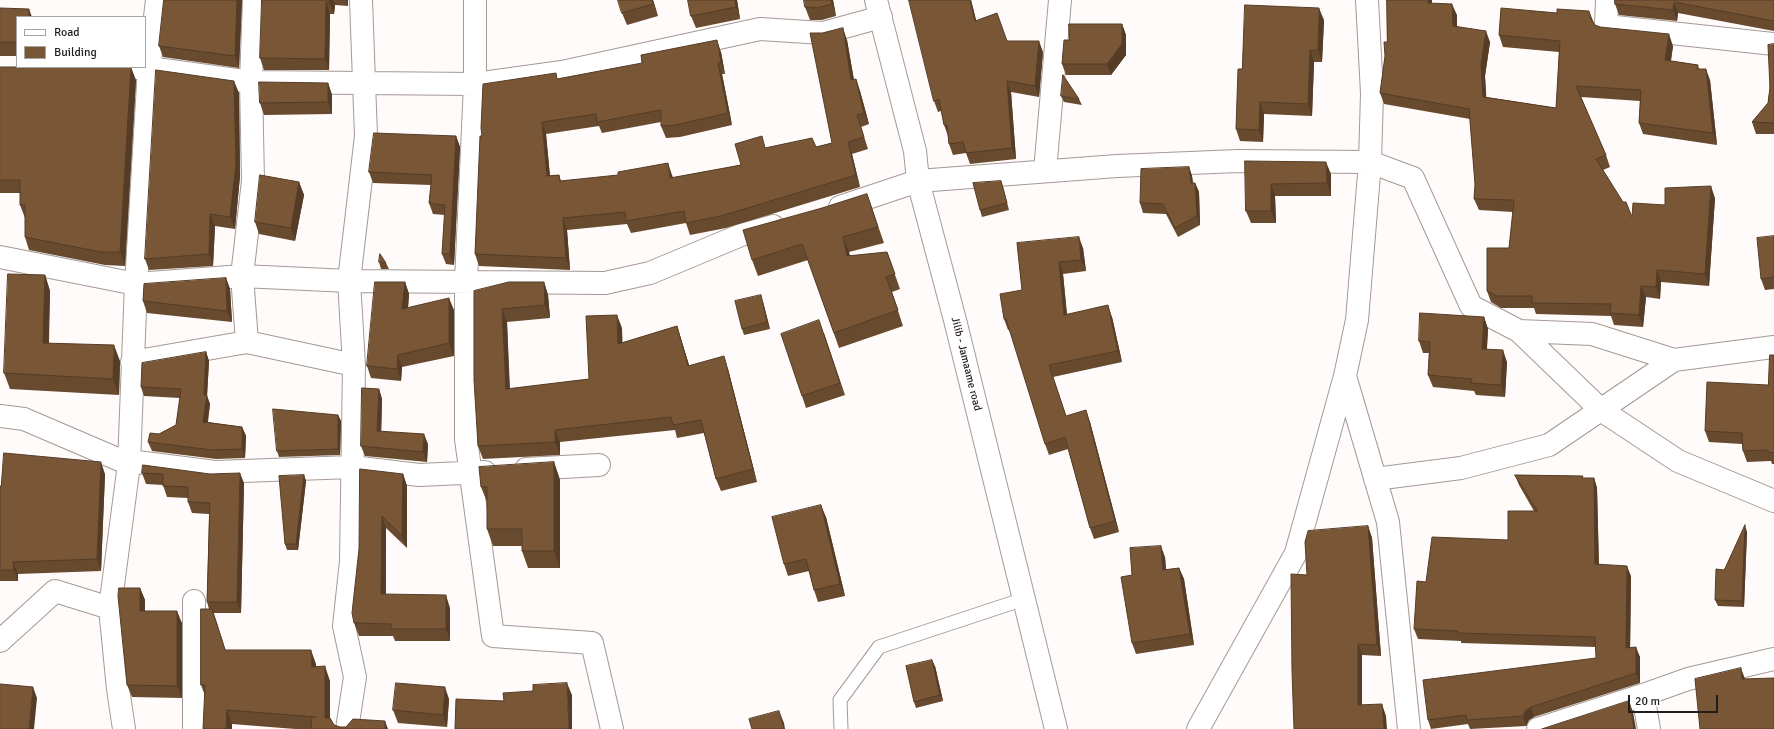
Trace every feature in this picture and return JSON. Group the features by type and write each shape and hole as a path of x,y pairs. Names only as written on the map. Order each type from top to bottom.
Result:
{"street":[{"path":"124,729 118,689 110,608 129,464 132,362 149,68 157,0"},
{"path":"248,342 242,276 253,181 251,82 254,0"},
{"path":"347,729 355,677 344,626 350,561 354,365 349,281 366,136 361,0"},
{"path":"475,0 475,84 466,281 466,439 493,636 592,643 612,729"},
{"path":"1045,170 1060,0"},
{"path":"1198,729 1296,553 1345,376 1357,320 1370,162 1372,93 1367,0"},
{"path":"1607,0 1606,26 1774,44"},
{"path":"79,68 149,68 251,82 475,84 562,72 760,29 823,33 879,8"},
{"name":"Jilib - Jamaame road","path":"879,8 915,151 918,181 955,320 1056,729"},
{"path":"824,212 918,181 1045,170 1238,161 1370,162 1413,178 1471,306 1519,331 1601,410 1678,461 1774,502"},
{"path":"0,257 136,284 242,276 349,281 605,283 650,273 742,235 794,220"},
{"path":"1519,331 1592,334 1674,360 1774,347"},
{"path":"132,362 248,342 354,365"},
{"path":"1375,479 1460,468 1549,445 1674,360"},
{"path":"1345,376 1388,522 1409,729"},
{"path":"0,416 24,418 129,464 137,462 215,472 352,467 420,475 598,465"},
{"path":"0,641 56,591 110,608"},
{"path":"194,601 194,729"},
{"path":"1538,729 1643,696 1688,679 1774,659"},
{"path":"1643,696 1649,729"}],"lane":[{"path":"841,729 840,700 879,647 1024,599"}],"building":[{"path":"164,0 237,0 235,56 159,46"},
{"path":"262,0 330,0 329,2 326,2 325,59 260,58"},
{"path":"618,0 652,0 653,4 622,13"},
{"path":"688,0 735,0 736,7 691,16"},
{"path":"804,0 831,0 832,4 817,8 805,7"},
{"path":"909,0 970,0 975,21 997,13 1007,41 1039,41 1035,86 1007,81 1012,148 966,153 963,142 949,144 947,125 944,125 939,99 934,101"},
{"path":"1387,0 1428,0 1428,3 1452,4 1453,26 1486,31 1481,65 1483,97 1556,108 1560,41 1499,35 1501,8 1557,13 1557,9 1589,11 1591,20 1595,25 1600,27 1669,34 1665,60 1698,65 1697,69 1706,69 1713,133 1639,123 1641,90 1576,86 1606,155 1596,159 1623,202 1626,202 1632,217 1633,203 1665,205 1665,188 1711,186 1705,274 1657,270 1656,287 1641,286 1639,315 1610,313 1611,304 1532,303 1532,296 1497,296 1487,291 1487,248 1509,248 1514,200 1474,199 1475,184 1469,109 1380,93 1385,56 1384,42 1387,42"},
{"path":"1615,0 1774,0 1774,21 1674,2 1673,10 1615,4"},
{"path":"1245,5 1319,8 1318,50 1310,50 1308,104 1260,102 1259,130 1236,129 1238,69 1242,69"},
{"path":"0,8 29,9 29,16 16,16 16,42 0,42"},
{"path":"1069,24 1122,24 1122,44 1107,64 1062,64 1064,40 1069,40"},
{"path":"843,28 851,80 856,79 864,113 857,115 864,137 848,142 856,175 721,216 686,223 684,211 626,221 625,212 563,218 566,258 475,254 480,136 482,136 483,84 556,73 557,79 642,63 641,55 717,40 721,62 718,63 728,113 675,125 661,126 661,110 597,122 596,114 542,122 547,176 559,175 560,181 618,175 618,172 668,163 670,178 741,165 735,144 762,136 765,148 812,138 816,147 832,143 810,33 822,33"},
{"path":"1774,44 1774,123 1752,122 1768,103 1770,88 1768,45"},
{"path":"0,67 131,68 120,252 101,252 25,237 25,205 20,205 20,180 0,180"},
{"path":"156,70 234,81 236,164 230,217 210,214 209,254 145,259"},
{"path":"1063,75 1079,99 1061,96"},
{"path":"259,82 328,83 328,102 260,103"},
{"path":"374,133 456,136 450,254 442,254 445,205 429,203 432,175 369,172"},
{"path":"1245,161 1326,162 1327,183 1271,184 1271,211 1246,211"},
{"path":"1189,167 1191,183 1195,183 1197,216 1175,228 1163,204 1140,203 1141,169"},
{"path":"260,175 299,182 291,228 255,222"},
{"path":"1001,181 1007,203 980,210 973,183"},
{"path":"867,194 878,227 843,237 847,256 887,252 895,274 886,277 898,310 834,333 802,244 752,260 743,230"},
{"path":"1774,236 1774,277 1761,279 1757,238"},
{"path":"1079,237 1081,260 1059,262 1064,315 1108,305 1118,351 1049,365 1066,416 1086,410 1115,521 1090,528 1065,437 1045,444 1006,319 1004,319 1000,294 1022,290 1017,243"},
{"path":"380,254 386,263 379,262"},
{"path":"8,274 45,275 43,343 114,345 113,379 4,373"},
{"path":"226,278 227,311 143,301 144,284"},
{"path":"375,282 405,282 402,309 449,298 449,343 398,355 397,369 367,366"},
{"path":"509,282 544,282 545,305 502,309 506,389 589,379 586,316 617,315 618,344 677,326 688,366 724,356 753,469 716,479 701,420 673,425 671,417 555,430 555,442 478,446 474,380 474,291"},
{"path":"761,295 767,322 742,329 735,301"},
{"path":"1420,313 1484,317 1482,349 1503,350 1501,385 1471,383 1472,379 1428,375 1430,342 1419,341"},
{"path":"819,320 840,383 802,396 781,334"},
{"path":"206,352 204,395 207,395 203,422 242,427 242,449 212,450 148,442 150,433 159,434 176,425 181,389 141,387 142,363"},
{"path":"1770,355 1774,355 1774,453 1768,452 1768,450 1743,451 1742,433 1705,431 1707,382 1768,385"},
{"path":"362,388 379,389 377,431 424,434 423,452 361,446"},
{"path":"273,409 338,415 338,449 277,451"},
{"path":"4,453 101,462 97,559 13,562 14,570 0,570 0,486"},
{"path":"554,462 554,551 522,551 522,529 487,529 487,487 481,487 479,467"},
{"path":"143,465 210,474 240,473 237,602 207,602 210,503 188,502 188,487 163,486 163,474 142,473"},
{"path":"360,469 403,474 402,536 382,516 381,594 446,595 446,629 391,629 391,624 354,623 352,613 359,549"},
{"path":"304,475 296,544 285,544 279,476"},
{"path":"1515,475 1583,476 1582,478 1594,478 1595,564 1627,566 1626,648 1636,647 1636,673 1531,707 1525,711 1523,716 1467,720 1466,715 1428,720 1423,680 1596,658 1595,637 1458,633 1458,631 1414,629 1417,581 1426,582 1432,537 1508,540 1508,511 1537,511"},
{"path":"821,505 840,584 814,590 806,559 784,564 772,517"},
{"path":"1745,525 1742,601 1715,600 1716,569 1724,570"},
{"path":"1368,526 1377,645 1358,644 1358,705 1382,704 1384,729 1294,729 1291,574 1307,575 1305,542 1308,531"},
{"path":"1161,546 1163,570 1179,568 1190,634 1132,643 1121,577 1132,575 1130,548"},
{"path":"119,588 140,588 140,611 177,611 177,686 127,685 118,596"},
{"path":"201,609 212,609 225,650 311,650 312,667 325,666 325,718 330,718 334,725 340,727 346,727 353,719 385,721 385,729 311,729 312,717 316,717 227,710 226,729 203,729 205,685 201,685"},
{"path":"932,660 940,695 914,702 906,666"},
{"path":"1741,668 1742,679 1774,678 1774,729 1700,729 1695,679"},
{"path":"396,683 445,687 443,715 393,710"},
{"path":"567,683 569,729 455,729 456,699 504,701 503,693 533,691 533,685"},
{"path":"0,684 33,687 29,729 0,729"},
{"path":"1629,701 1634,729 1542,729"},
{"path":"779,711 784,729 752,729 749,719"}]}
